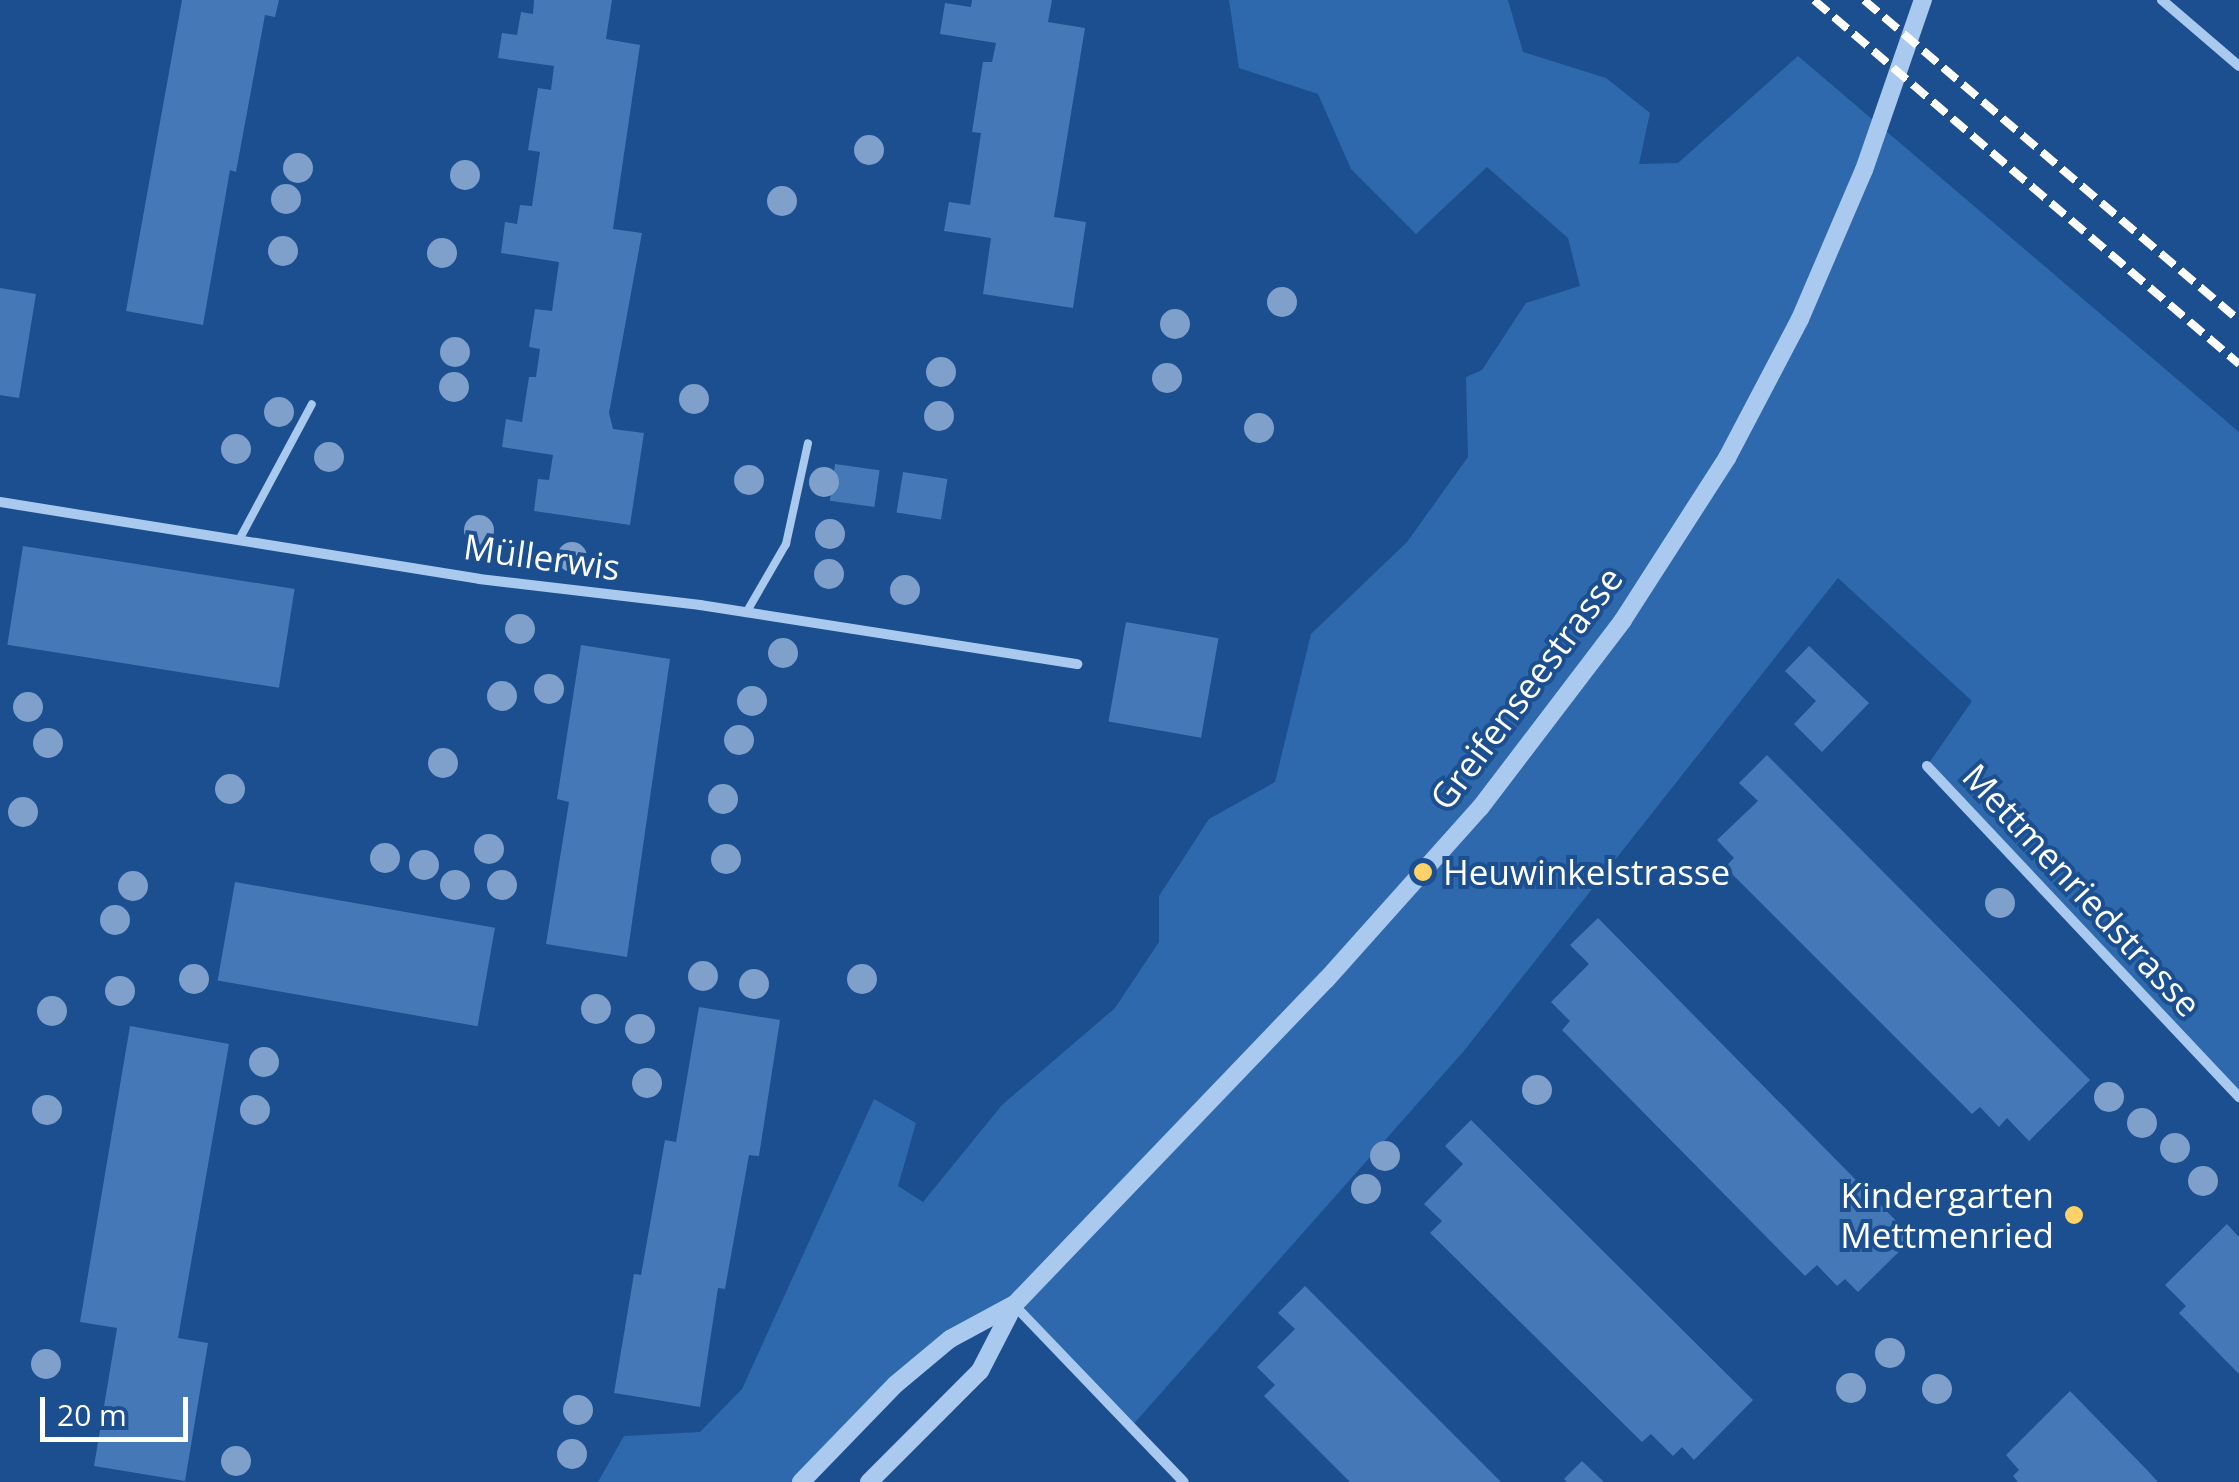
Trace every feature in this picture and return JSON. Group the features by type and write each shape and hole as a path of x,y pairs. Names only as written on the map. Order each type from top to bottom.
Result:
{"street":[{"name":"Greifenseestrasse","path":"870,1482 980,1371 1014,1305 1326,980 1468,821 1623,620 1727,458 1800,319 1864,170 1923,0"},
{"path":"2162,0 2239,66"},
{"name":"Müllerwis","path":"0,502 490,580 746,612 1077,664"},
{"name":"Mettmenriedstrasse","path":"1926,766 2239,1096"},
{"name":"Greifenseestrasse","path":"800,1482 896,1384 950,1339 1014,1305"},
{"path":"1014,1305 1184,1482"}],"lane":[{"path":"239,540 312,404"},
{"path":"746,612 786,544 808,443"}],"shaded area":[{"path":"1229,0 1508,0 1523,52 1606,78 1650,113 1639,164 1678,163 1798,56 2239,432 2239,1097 1927,766 1972,701 1838,578 1463,1052 1130,1428 1013,1305 896,1384 800,1482 598,1482 624,1436 700,1432 742,1389 874,1099 916,1123 898,1186 923,1202 1002,1105 1115,1008 1159,942 1159,896 1209,819 1275,782 1311,634 1407,542 1468,457 1466,377 1482,370 1526,303 1580,286 1568,238 1487,167 1416,234 1351,169 1318,94 1239,68"}],"building":[{"path":"182,0 279,0 275,17 265,15 236,172 230,170 203,325 126,311"},
{"path":"534,0 612,0 606,39 640,45 613,229 642,233 609,413 613,429 644,433 630,525 534,511 538,479 549,480 553,455 502,447 506,419 522,422 529,377 536,377 540,349 529,347 535,309 552,311 559,262 501,253 505,222 517,224 520,205 532,206 540,152 528,150 538,88 551,90 554,66 498,58 502,33 517,35 521,12 533,14"},
{"path":"972,0 1052,0 1048,22 1085,28 1054,217 1086,222 1073,308 983,294 991,238 944,231 949,202 970,205 981,133 972,132 983,62 992,62 996,43 940,34 945,3 971,7"},
{"path":"0,288 36,294 19,398 0,395"},
{"path":"835,464 880,470 874,507 830,501"},
{"path":"903,472 947,479 941,520 897,512"},
{"path":"23,546 295,589 279,688 7,645"},
{"path":"1126,622 1219,638 1201,738 1108,721"},
{"path":"581,645 670,659 627,957 546,944 569,802 557,799"},
{"path":"1809,646 1869,703 1822,752 1794,724 1816,701 1785,671"},
{"path":"1767,755 2090,1080 2029,1141 2007,1118 1999,1127 1980,1107 1972,1114 1725,867 1734,858 1717,840 1758,801 1739,783"},
{"path":"235,882 495,928 478,1026 218,980"},
{"path":"1598,918 1913,1238 1858,1292 1845,1279 1837,1286 1817,1265 1805,1276 1562,1030 1570,1021 1551,1002 1589,964 1570,945"},
{"path":"699,1007 780,1020 759,1156 749,1155 725,1289 718,1288 700,1407 614,1393 634,1274 641,1275 665,1140 676,1142"},
{"path":"130,1026 229,1044 178,1338 208,1343 185,1481 94,1466 117,1328 80,1322"},
{"path":"1471,1120 1753,1400 1694,1460 1682,1447 1673,1456 1651,1434 1642,1442 1430,1233 1442,1221 1424,1204 1463,1164 1445,1146"},
{"path":"2227,1224 2239,1237 2239,1374 2179,1313 2186,1306 2165,1285"},
{"path":"1305,1286 1501,1482 1350,1482 1264,1396 1275,1385 1257,1367 1295,1329 1278,1313"},
{"path":"2070,1391 2158,1482 2018,1482 2013,1476 2019,1470 2006,1455"},
{"path":"1582,1461 1604,1482 1567,1482 1564,1479"}],"railway":[{"path":"1814,0 2239,364"},
{"path":"1864,0 2239,320"}],"place":[{"name":"Heuwinkelstrasse","path":"1423,872"},
{"name":"Kindergarten Mettmenried","path":"2074,1215"}]}
